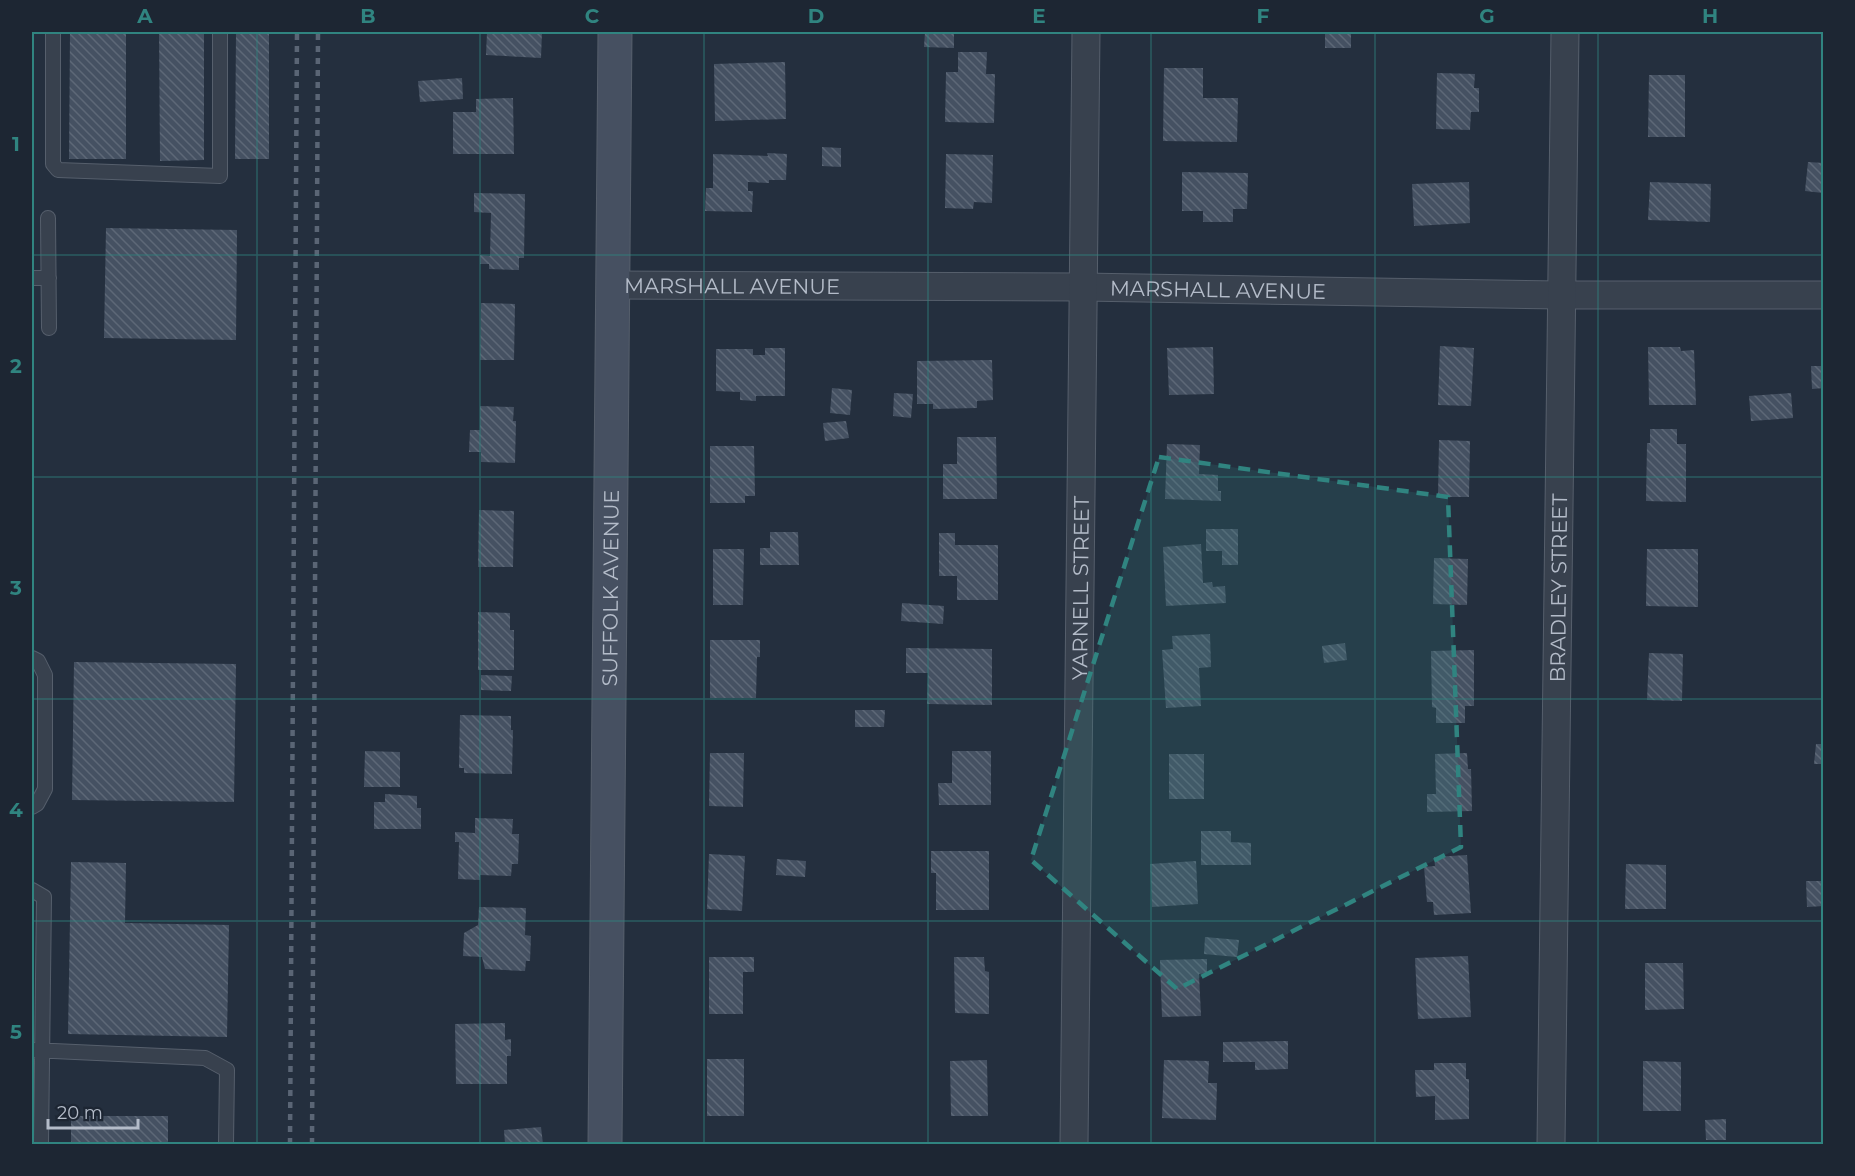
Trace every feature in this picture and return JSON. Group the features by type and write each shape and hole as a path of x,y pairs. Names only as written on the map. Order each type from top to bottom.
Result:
{"street":[{"name":"SUFFOLK AVENUE","path":"605,1144 615,32"},
{"name":"YARNELL STREET","path":"1074,1144 1086,32"},
{"name":"BRADLEY STREET","path":"1551,1144 1565,32"},
{"name":"MARSHALL AVENUE","path":"614,285 1083,287 1561,295 1824,295"}],"lane":[{"path":"53,32 53,164 58,170 220,176 220,32"},
{"path":"48,218 49,328"},
{"path":"32,278 49,278"},
{"path":"32,658 38,661 45,675 45,789 37,804 32,807"},
{"path":"32,890 44,897 37,1050 41,1144"},
{"path":"37,1050 205,1058 227,1070 226,1144"}],"highlighted area":[{"path":"1159,457 1448,497 1461,847 1177,989 1031,860"}],"building":[{"path":"70,32 126,32 126,159 69,159"},
{"path":"159,32 204,32 204,160 160,161"},
{"path":"236,32 269,32 269,159 235,159"},
{"path":"487,32 542,32 541,58 486,55"},
{"path":"925,32 954,32 954,48 924,47"},
{"path":"1182,32 1200,32 1199,34"},
{"path":"1325,32 1351,33 1351,48 1325,48"},
{"path":"958,52 987,52 986,74 995,74 994,123 945,122 946,72 958,72"},
{"path":"785,62 786,119 715,121 714,64"},
{"path":"1164,68 1203,68 1203,98 1238,98 1237,142 1163,141"},
{"path":"1437,73 1475,74 1474,88 1479,88 1479,112 1471,112 1470,130 1436,129"},
{"path":"1649,75 1685,75 1685,137 1648,137"},
{"path":"462,78 463,99 420,102 418,81"},
{"path":"513,98 514,154 453,154 453,112 476,112 476,99"},
{"path":"822,147 841,148 841,167 822,166"},
{"path":"767,153 787,154 786,180 769,180 769,183 748,182 748,191 753,191 752,212 705,211 706,188 713,188 713,154 768,156"},
{"path":"946,154 993,155 992,203 974,202 973,209 945,208"},
{"path":"1808,162 1824,163 1823,193 1805,191"},
{"path":"1182,172 1248,173 1247,209 1233,209 1233,222 1203,222 1203,211 1182,211"},
{"path":"1469,182 1470,223 1414,226 1412,184"},
{"path":"1650,182 1711,184 1710,222 1648,220"},
{"path":"474,193 525,194 524,258 519,258 519,270 489,269 489,264 480,264 480,255 490,256 491,213 474,212"},
{"path":"106,228 237,230 236,340 104,338"},
{"path":"481,303 515,304 514,360 480,360"},
{"path":"1440,346 1474,348 1471,406 1438,405"},
{"path":"1213,347 1214,394 1169,395 1167,348"},
{"path":"1648,347 1680,347 1681,351 1694,350 1696,405 1649,405"},
{"path":"765,348 785,348 785,396 756,396 756,401 740,400 740,392 716,391 716,349 753,349 753,355 765,355"},
{"path":"992,360 993,400 977,401 977,408 933,409 933,404 917,404 917,361"},
{"path":"1811,366 1824,366 1824,388 1812,389"},
{"path":"832,388 852,390 850,415 830,413"},
{"path":"894,393 913,394 911,418 893,416"},
{"path":"1791,393 1793,418 1751,421 1749,396"},
{"path":"480,406 514,407 515,463 481,462 481,452 469,452 470,430 480,430"},
{"path":"846,421 849,438 825,441 823,423"},
{"path":"1650,429 1677,429 1677,444 1686,444 1686,502 1646,501 1647,443 1650,443"},
{"path":"957,437 996,437 997,499 943,499 943,464 957,464"},
{"path":"1439,440 1470,441 1469,497 1438,497"},
{"path":"1167,444 1200,445 1199,474 1218,475 1218,491 1221,491 1221,501 1165,499"},
{"path":"710,446 754,446 755,496 745,496 745,503 710,503"},
{"path":"479,510 514,511 513,567 478,567"},
{"path":"1206,529 1238,529 1238,565 1222,565 1222,551 1206,551"},
{"path":"770,532 798,532 799,565 760,565 760,548 770,548"},
{"path":"939,533 955,533 955,545 998,545 998,600 957,600 957,576 939,576"},
{"path":"1201,544 1203,583 1212,582 1213,587 1225,586 1226,603 1166,606 1163,547"},
{"path":"713,549 744,549 743,605 713,605"},
{"path":"1647,549 1698,549 1698,607 1646,606"},
{"path":"1434,558 1468,559 1467,605 1433,604"},
{"path":"902,603 944,606 943,624 901,621"},
{"path":"478,612 510,613 510,630 514,630 514,670 478,670"},
{"path":"1210,634 1211,667 1199,668 1201,706 1166,708 1162,650 1173,649 1172,636"},
{"path":"710,640 760,640 760,657 757,657 756,698 710,698"},
{"path":"1345,643 1347,660 1324,663 1322,646"},
{"path":"906,648 992,649 992,705 927,704 928,673 906,673"},
{"path":"1474,650 1474,706 1465,706 1465,723 1436,723 1436,708 1432,707 1431,651"},
{"path":"1649,653 1683,654 1682,701 1647,700"},
{"path":"74,662 236,664 234,802 72,800"},
{"path":"481,675 512,676 511,691 481,690"},
{"path":"855,710 885,710 884,727 855,727"},
{"path":"460,715 511,716 512,774 464,773 464,768 459,768"},
{"path":"1816,744 1824,744 1824,764 1814,764"},
{"path":"365,751 400,752 400,787 364,787"},
{"path":"952,751 991,751 991,805 939,805 938,783 952,783"},
{"path":"710,753 744,753 743,807 709,806"},
{"path":"1467,753 1468,769 1471,769 1472,811 1427,812 1427,794 1436,794 1435,754"},
{"path":"1169,754 1204,754 1204,799 1169,799"},
{"path":"385,794 417,796 417,808 421,808 421,829 374,829 374,802 385,802"},
{"path":"475,818 513,819 512,834 519,834 518,864 512,864 511,876 480,875 480,880 458,879 459,842 455,842 455,832 475,833"},
{"path":"1201,831 1231,831 1231,842 1251,843 1251,865 1201,865"},
{"path":"931,851 989,851 989,910 936,910 936,873 931,873"},
{"path":"709,854 745,856 742,911 707,909"},
{"path":"1467,855 1471,913 1434,915 1433,902 1427,902 1424,867 1435,866 1434,857"},
{"path":"777,859 806,861 805,877 776,875"},
{"path":"1196,861 1198,904 1152,907 1150,864"},
{"path":"71,862 126,863 125,923 229,925 227,1037 68,1034"},
{"path":"1626,864 1666,865 1666,909 1625,909"},
{"path":"1806,881 1824,881 1824,906 1807,907"},
{"path":"479,907 526,908 525,935 531,936 530,961 526,961 525,971 485,969 482,957 463,956 464,933 478,925"},
{"path":"1205,937 1239,940 1237,957 1204,954"},
{"path":"1468,956 1471,1017 1418,1019 1415,958"},
{"path":"709,957 754,957 754,972 743,972 743,1014 709,1014"},
{"path":"954,957 984,957 985,971 989,972 989,1014 955,1013"},
{"path":"1207,959 1207,973 1199,974 1201,1016 1162,1017 1160,960"},
{"path":"1645,963 1683,963 1684,1009 1645,1010"},
{"path":"505,1023 505,1040 511,1039 511,1056 507,1056 507,1084 456,1084 455,1024"},
{"path":"1288,1041 1288,1069 1255,1070 1255,1062 1223,1062 1223,1042"},
{"path":"707,1059 744,1059 744,1116 707,1116"},
{"path":"987,1060 988,1116 951,1116 950,1061"},
{"path":"1164,1060 1209,1061 1208,1083 1217,1083 1216,1120 1162,1118"},
{"path":"1643,1061 1681,1062 1681,1111 1643,1111"},
{"path":"1434,1063 1466,1063 1466,1079 1469,1079 1469,1119 1435,1120 1435,1096 1416,1097 1415,1070 1434,1070"},
{"path":"71,1116 168,1116 168,1144 71,1144"},
{"path":"1726,1119 1726,1140 1706,1140 1705,1120"},
{"path":"541,1127 543,1144 505,1144 504,1130"}],"railway":[{"path":"290,1144 297,32"},
{"path":"312,1144 318,32"}]}
